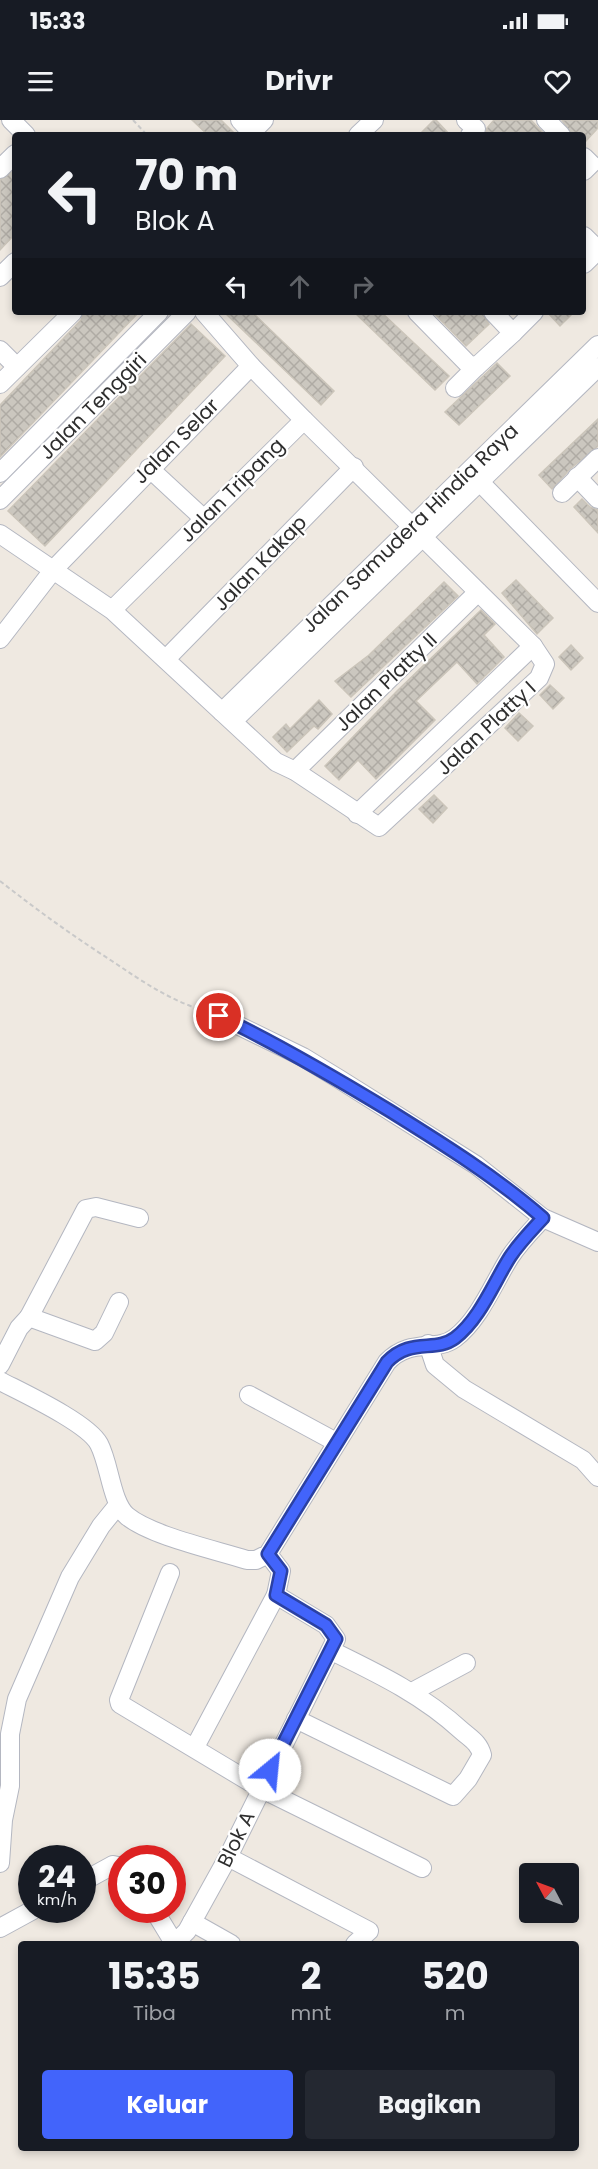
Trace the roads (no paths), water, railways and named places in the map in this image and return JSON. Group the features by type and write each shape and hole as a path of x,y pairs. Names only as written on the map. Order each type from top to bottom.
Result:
{"street":[{"path":"10,120 23,132"},
{"path":"361,132 374,120"},
{"path":"546,120 558,132"},
{"path":"0,169 12,157"},
{"path":"586,238 598,250 586,262"},
{"path":"0,384 64,315"},
{"name":"Jalan Tenggiri","path":"0,472 156,315"},
{"name":"Jalan Tenggiri","path":"0,500 184,315"},
{"path":"207,315 251,366 354,467"},
{"path":"420,315 468,364 476,367"},
{"path":"496,315 513,333"},
{"path":"455,388 531,315"},
{"name":"Jalan Samudera Hindia Raya","path":"493,458 598,345"},
{"path":"0,350 17,367"},
{"name":"Jalan Selar","path":"0,639 54,569 149,468 251,366"},
{"name":"Jalan Samudera Hindia Raya","path":"227,717 493,458 598,367"},
{"name":"Jalan Tripang","path":"112,610 304,420"},
{"path":"562,493 598,458"},
{"name":"Jalan Platty I","path":"0,534 112,610 276,762 295,771 379,827 539,678 545,664 533,646 416,532 354,467"},
{"name":"Jalan Kakap","path":"166,659 354,467"},
{"path":"149,468 203,518"},
{"path":"474,476 598,603"},
{"path":"577,477 598,499"},
{"name":"Jalan Platty II","path":"295,771 478,592"},
{"path":"357,813 533,646"},
{"path":"219,1016 303,1057 476,1165 543,1218 598,1242"},
{"path":"0,1365 19,1328 29,1317 86,1209 96,1207 140,1218"},
{"path":"0,1381 61,1414 92,1435 98,1442 109,1467 118,1505 125,1514 147,1527 247,1560 256,1560 268,1554 336,1442 395,1354 413,1346 443,1343 454,1338 516,1249 543,1218"},
{"path":"29,1317 95,1341 105,1334 119,1302"},
{"path":"428,1344 435,1365 464,1389 583,1460 598,1478"},
{"path":"249,1395 336,1442"},
{"path":"0,1863 3,1820 10,1786 10,1734 17,1699 70,1577 101,1526 118,1505"},
{"path":"195,1747 276,1595 281,1571 268,1554"},
{"path":"170,1573 119,1700 123,1706 260,1788 422,1868"},
{"path":"276,1595 326,1625 336,1639 332,1651 438,1708 480,1745 482,1755 468,1779 453,1796 296,1719"},
{"name":"Blok A","path":"163,1923 175,1940 187,1931 228,1857 260,1788 332,1651"},
{"path":"412,1692 466,1663"},
{"path":"228,1857 369,1931 358,1941"},
{"path":"0,1922 0,1928 18,1918"},
{"path":"192,1922 226,1941"}]}
